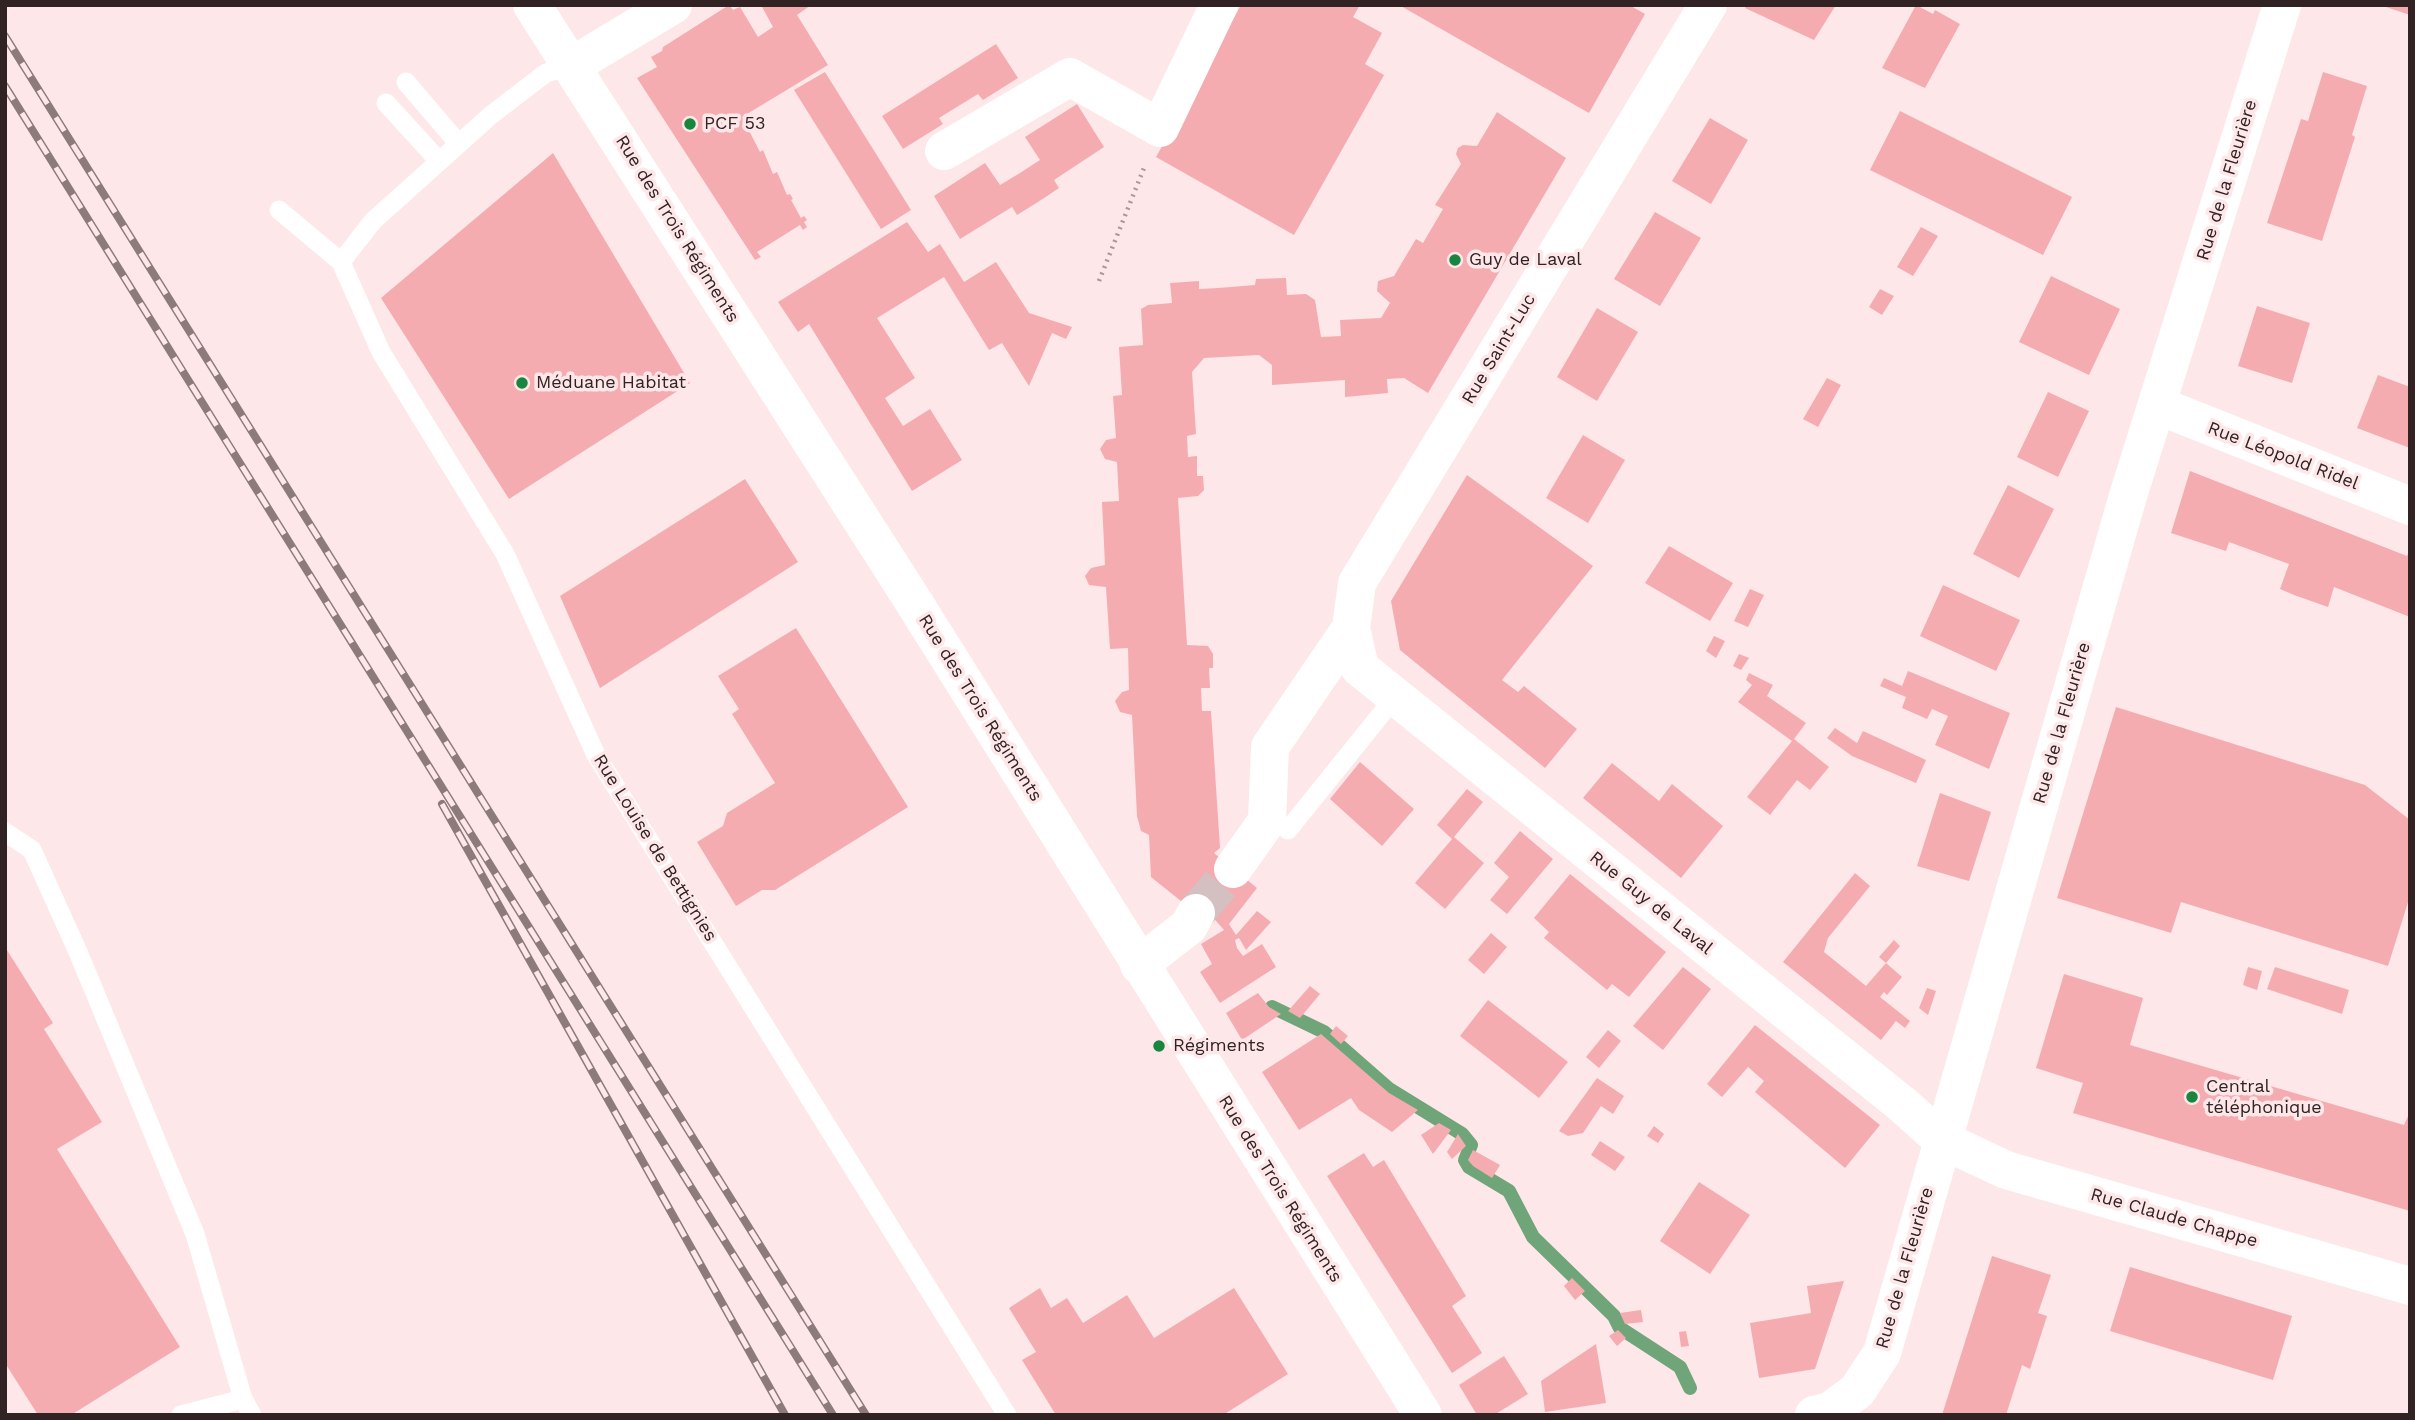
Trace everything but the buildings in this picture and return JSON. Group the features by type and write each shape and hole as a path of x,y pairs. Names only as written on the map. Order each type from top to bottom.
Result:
{"street":[{"name":"Rue des Trois Régiments","path":"532,5 573,65 910,596 1423,1415"},
{"path":"573,65 673,5"},
{"path":"944,151 1070,77 1160,128 1219,5"},
{"name":"Rue de la Fleurière","path":"1814,1415 1830,1411 1857,1391 1882,1353 2157,405 2282,5"},
{"name":"Rue Saint-Luc","path":"1360,668 1351,628 1357,583 1701,8"},
{"name":"Rue Léopold Ridel","path":"2157,405 2410,506"},
{"path":"1233,869 1267,821 1270,747 1351,628"},
{"name":"Rue Guy de Laval","path":"1360,668 1893,1096 1942,1140"},
{"path":"1139,965 1189,926 1196,913"},
{"name":"Rue Claude Chappe","path":"1942,1140 2006,1170 2410,1286"}],"lane":[{"path":"279,210 341,262 373,220 458,143 546,73 573,65"},
{"path":"406,82 458,143"},
{"path":"386,103 439,161"},
{"name":"Rue Louise de Bettignies","path":"341,262 381,352 505,554 596,754 1007,1415"},
{"path":"1289,830 1395,697"},
{"path":"5,832 32,849 78,952 195,1234 247,1407 181,1415"}],"path":[{"path":"1099,281 1160,128"}],"waterway":[{"path":"1272,1007 1324,1032 1389,1089 1462,1134 1471,1145 1465,1160 1469,1167 1509,1191 1533,1237 1614,1316 1620,1328 1680,1367 1690,1388"}],"tunnel":[{"path":"1196,913 1233,869"}],"railway":[{"path":"5,36 866,1415"},
{"path":"5,86 833,1415"},
{"path":"442,804 785,1415"}],"place":[{"name":"PCF 53","path":"690,124"},
{"name":"Guy de Laval","path":"1455,260"},
{"name":"Méduane Habitat","path":"522,383"},
{"name":"Régiments","path":"1159,1046"},
{"name":"Central téléphonique","path":"2192,1097"}]}
